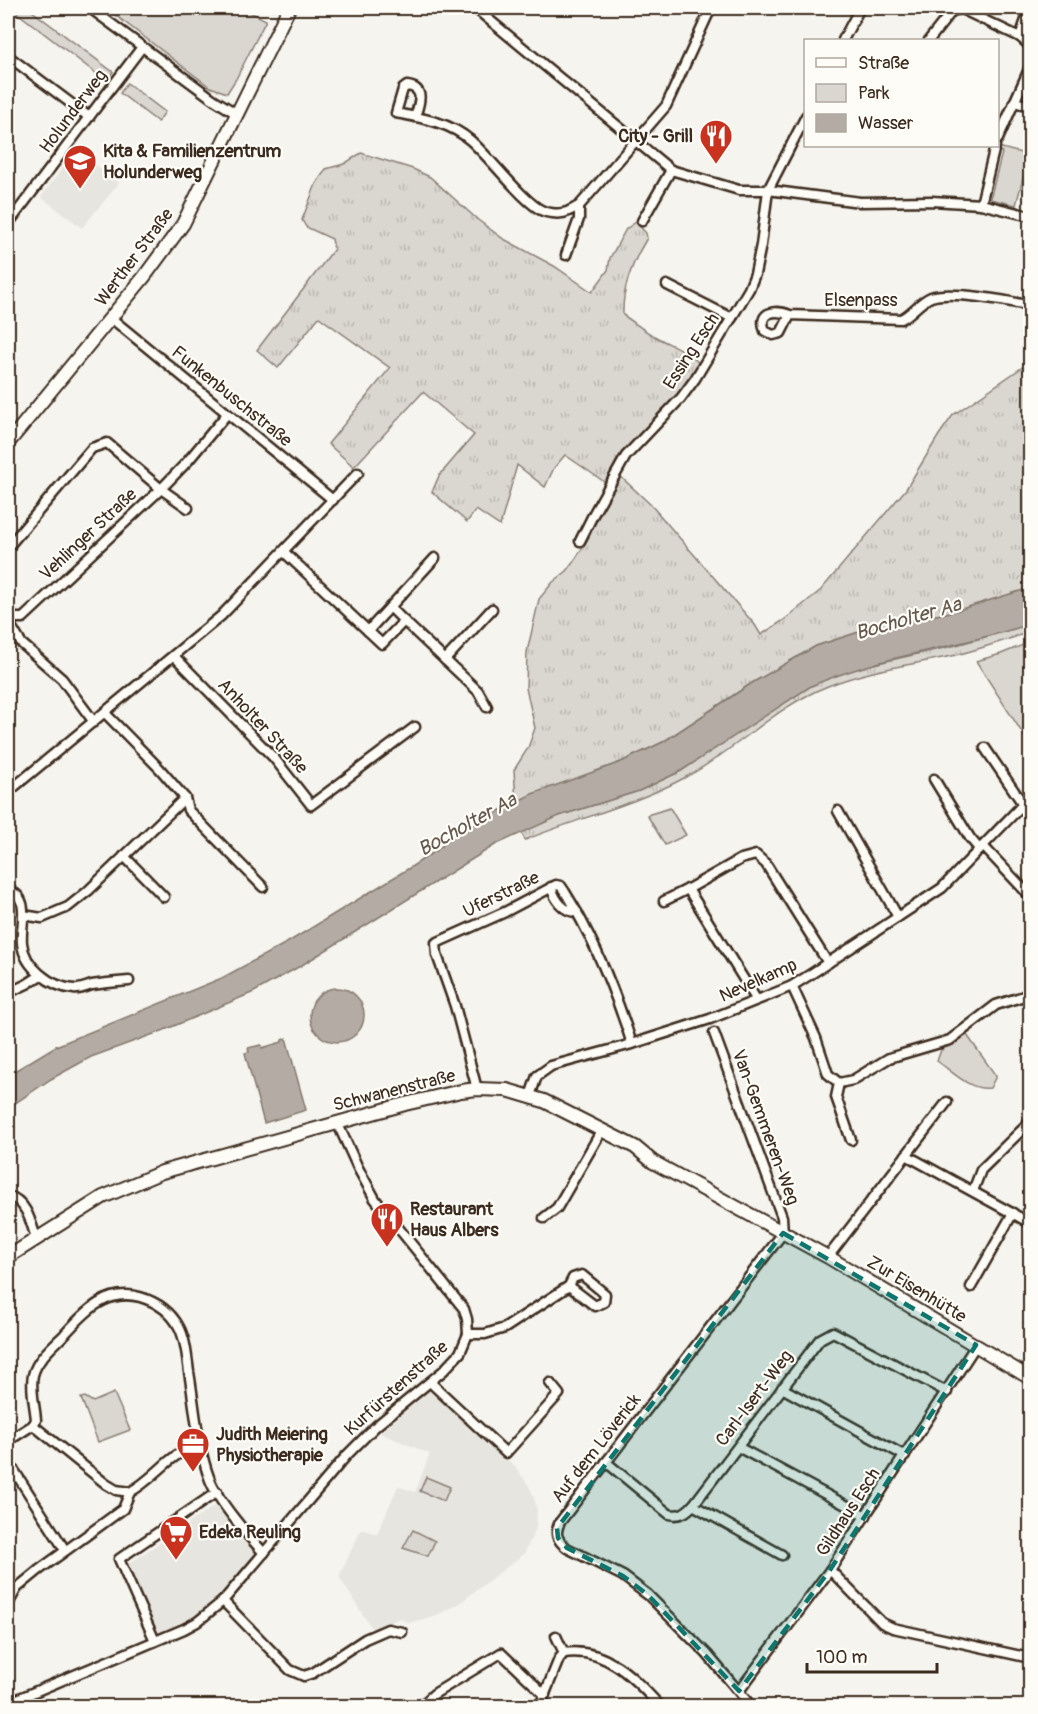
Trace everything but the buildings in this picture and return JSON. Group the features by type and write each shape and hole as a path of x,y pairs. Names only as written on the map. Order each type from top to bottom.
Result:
{"street":[{"path":"90,8 237,114"},
{"name":"Werther Straße","path":"8,443 111,318 183,224 289,8"},
{"path":"475,8 671,170 739,190 768,190 860,202 932,201 981,204 1030,216"},
{"path":"415,117 445,125 469,139 542,211 563,213 579,206 666,106 711,8"},
{"path":"844,39 860,8"},
{"path":"1020,37 1030,8"},
{"path":"930,39 952,11 961,9 1020,37 1030,46"},
{"name":"Holunderweg","path":"8,224 142,47"},
{"path":"8,56 89,117"},
{"path":"999,137 1030,67"},
{"path":"1014,102 1030,106"},
{"path":"768,190 804,120"},
{"path":"981,204 995,147"},
{"path":"642,221 671,170"},
{"name":"Essing Esch","path":"580,541 626,456 681,398 695,379 749,289 755,274 768,190"},
{"path":"566,255 579,219 579,206"},
{"path":"8,207 16,213"},
{"path":"667,285 732,318"},
{"name":"Elsenpass","path":"790,315 900,319 909,315 933,296 995,298 1030,306"},
{"name":"Funkenbuschstraße","path":"111,318 333,500"},
{"name":"Vehlinger Straße","path":"94,722 62,679 21,643 8,619 23,618 161,489 227,414"},
{"path":"8,547 92,448 107,443 161,489"},
{"path":"8,792 221,616 358,473"},
{"name":"Vehlinger Straße","path":"161,489 188,508"},
{"path":"284,552 382,644 404,621"},
{"path":"368,631 435,558"},
{"path":"390,607 478,692 487,707"},
{"path":"446,660 492,609"},
{"name":"Anholter Straße","path":"174,656 274,758 311,806 415,727"},
{"path":"105,713 185,798 188,810 263,887"},
{"path":"985,748 1023,804"},
{"path":"934,779 970,838 1030,896"},
{"name":"Nevelkamp","path":"530,1096 537,1076 551,1066 632,1044 710,1019 792,986 942,888 1030,797"},
{"path":"23,915 42,918 68,907 88,891 185,798"},
{"path":"838,811 898,917"},
{"path":"664,901 741,859 756,855 766,864 828,963"},
{"path":"124,856 164,897"},
{"name":"Uferstraße","path":"477,1089 455,1006 437,955 436,943 505,912 556,885 561,886 577,912 612,985 632,1044"},
{"path":"688,889 756,999"},
{"path":"8,890 21,900 23,907 22,944 28,959 41,975 53,983 75,990 105,983 129,981"},
{"path":"8,993 41,975"},
{"path":"792,986 816,1038 828,1074 839,1083"},
{"path":"839,1083 853,1080 890,1058 950,1040 996,1005 1030,994"},
{"name":"Van-Gemmeren-Weg","path":"714,1033 782,1217 783,1233"},
{"path":"839,1083 836,1097 851,1140"},
{"name":"Schwanenstraße","path":"8,1257 103,1197 143,1179 338,1122 405,1104 477,1089 507,1090 559,1107 634,1147 653,1162 783,1233"},
{"path":"828,1257 947,1102"},
{"name":"Kurfürstenstraße","path":"8,1703 197,1622 223,1601 347,1455 384,1419 430,1382 460,1353 468,1334 464,1309 375,1199 358,1168 338,1122"},
{"path":"973,1191 981,1170 1030,1122"},
{"path":"544,1218 552,1214 556,1208 602,1130"},
{"path":"906,1155 1030,1223"},
{"path":"8,1196 16,1198 21,1204 28,1215 36,1238"},
{"path":"971,1287 1013,1213"},
{"name":"Zur Eisenhütte","path":"783,1233 828,1257 1030,1378"},
{"name":"Auf dem Löverick","path":"750,1707 707,1654 648,1595 623,1576 567,1548 558,1539 557,1528 783,1233"},
{"path":"468,1334 485,1334 505,1328 569,1286"},
{"path":"8,1441 33,1425 36,1420 33,1373 44,1357 93,1306 120,1295 138,1297 162,1307 180,1328 201,1444 210,1480 264,1553"},
{"name":"Carl-Isert-Weg","path":"693,1505 820,1339 833,1332 947,1392"},
{"name":"Gildhaus Esch","path":"738,1691 830,1570 976,1345"},
{"path":"430,1382 506,1453 559,1394 550,1383"},
{"path":"782,1388 905,1456"},
{"path":"33,1425 106,1484 116,1490 130,1492 181,1451 201,1444"},
{"path":"738,1448 866,1516"},
{"path":"8,1461 65,1550"},
{"path":"606,1462 669,1514 676,1516 682,1514 693,1505 783,1555"},
{"path":"8,1604 17,1588 123,1509 130,1492"},
{"path":"155,1641 119,1558 217,1492"},
{"path":"830,1570 882,1623 893,1628 1030,1658"},
{"path":"223,1601 290,1671 304,1676 313,1673 365,1639 388,1629 402,1632"},
{"path":"556,1636 564,1653"},
{"path":"540,1707 559,1659 564,1653 574,1651 595,1654 610,1661 636,1681 660,1707"},
{"path":"421,1707 434,1694 501,1653 545,1695"}],"highlighted area":[{"path":"783,1233 976,1345 830,1570 739,1691 648,1595 623,1576 567,1548 558,1538 557,1528"}],"shaded area":[{"name":"Kita & Familienzentrum Holunderweg","path":"76,150 119,183 82,228 41,197"},
{"path":"431,1389 515,1466 534,1497 537,1512 536,1528 524,1554 457,1605 437,1615 409,1623 399,1618 374,1632 339,1577 361,1529 377,1534 398,1486 415,1492 430,1454 380,1433"},
{"path":"220,1502 259,1553 227,1591 201,1613 184,1624 159,1635 154,1631 125,1566"}],"green space":[{"path":"11,8 28,8 113,72 106,81"},
{"path":"106,8 242,8 266,20 227,93 210,87"},
{"path":"127,83 165,112 158,122 120,93"},
{"path":"998,147 1029,155 1016,205 990,199 1002,153"},
{"path":"361,153 413,169 430,177 502,238 554,266 592,292 608,270 610,258 626,229 636,222 646,233 647,238 626,285 623,315 652,335 686,352 700,366 686,389 626,449 616,462 606,483 565,455 554,468 545,487 517,465 500,526 476,510 467,522 432,492 439,476 474,435 423,392 354,467 328,444 390,368 319,317 278,368 257,350 334,249 332,239 306,227 302,220 316,184 326,169 344,164"},
{"path":"1030,362 1030,588 955,611 859,632 816,646 752,683 663,742 621,762 516,802 514,770 528,748 535,728 526,688 527,652 539,599 553,582 567,571 578,555 619,475 651,505 755,625 761,635 784,620 821,590 906,489 953,415"},
{"path":"1030,624 1030,632 982,648 874,672 828,686 791,705 722,755 667,787 525,840 521,832 559,816 639,791 681,771 783,702 832,676"},
{"path":"1030,642 1030,745 976,661"},
{"path":"670,808 686,835 665,845 647,815"},
{"path":"967,1035 996,1076 990,1088 969,1084 937,1061 941,1050"},
{"path":"114,1393 130,1430 98,1442 81,1398 85,1397 93,1402"},
{"path":"426,1477 450,1487 444,1501 420,1491"},
{"path":"413,1530 435,1541 428,1556 403,1548"}],"water":[{"path":"1030,588 1030,624 892,659 838,675 811,686 681,771 639,791 559,816 495,845 302,965 254,992 162,1031 91,1057 51,1079 8,1108 8,1075 56,1046 222,978 290,941 411,867 453,836 532,794 621,762 663,742 752,683 816,646 859,632 955,611"},
{"path":"332,988 342,988 352,992 360,1000 364,1015 360,1030 352,1038 342,1042 332,1042 322,1038 314,1030 310,1020 310,1010 314,1000 322,992"},
{"path":"286,1038 306,1110 264,1123 245,1053 249,1052 248,1048 261,1045 262,1048 282,1042"}],"place":[{"name":"City - Grill","path":"716,165"},
{"name":"Kita & Familienzentrum Holunderweg","path":"80,190"},
{"name":"Restaurant Haus Albers","path":"387,1248"},
{"name":"Judith Meiering Physiotherapie","path":"193,1473"},
{"name":"Edeka Reuling","path":"176,1561"}],"water label":[{"name":"Bocholter Aa","path":"908,618"},
{"name":"Bocholter Aa","path":"467,824"}]}
